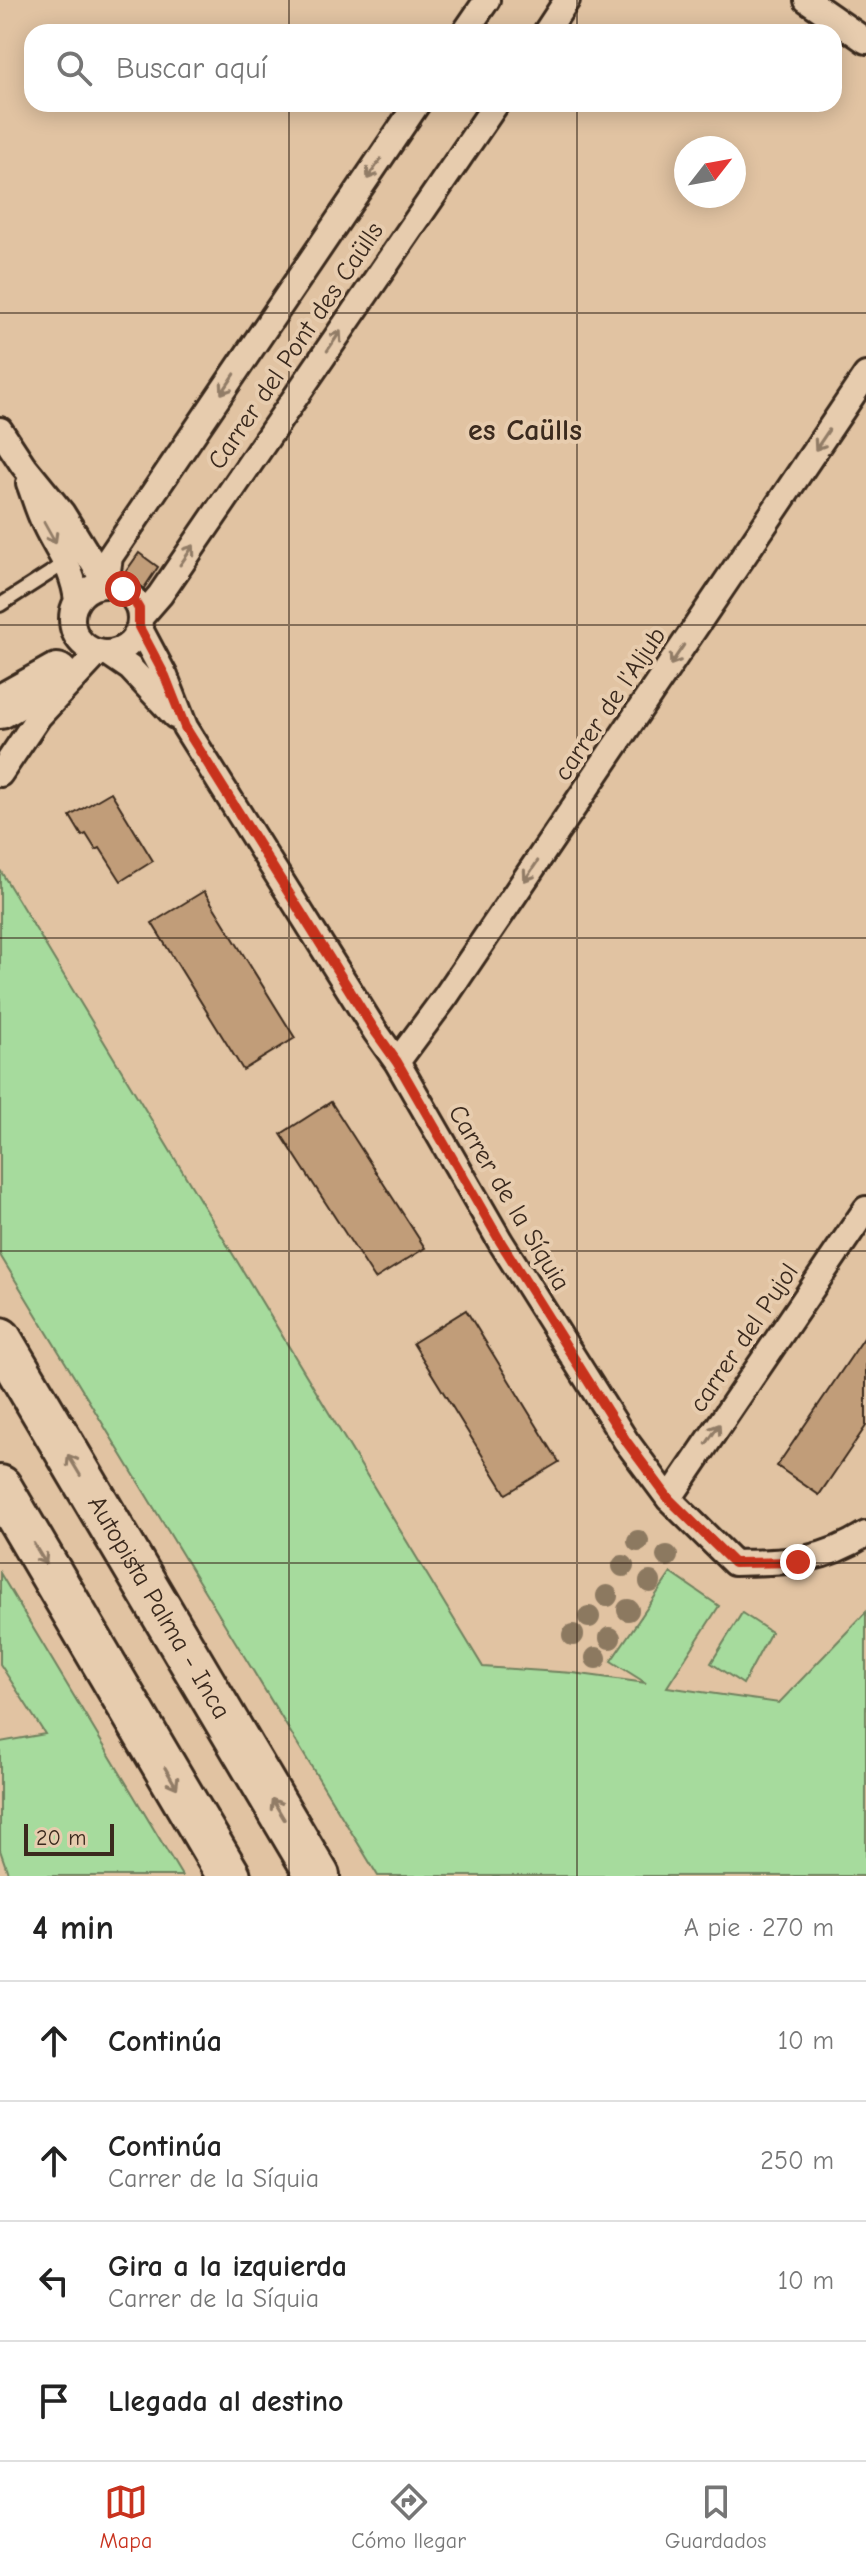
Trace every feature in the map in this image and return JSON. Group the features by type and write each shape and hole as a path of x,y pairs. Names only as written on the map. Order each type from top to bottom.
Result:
{"highway":[{"path":"20,711 57,675"},
{"name":"Autopista Palma - Inca","path":"0,1339 318,1876"},
{"path":"0,1487 229,1876"}],"street":[{"path":"470,24 487,0"},
{"path":"551,24 567,0"},
{"path":"807,0 842,24"},
{"path":"842,24 866,41"},
{"name":"Carrer del Pont des Caülls","path":"106,584 110,557 412,112"},
{"name":"Carrer del Pont des Caülls","path":"140,622 491,112"},
{"name":"carrer de l'Aljub","path":"397,1062 446,996 866,375"},
{"path":"0,430 23,465 62,513 106,584"},
{"path":"23,465 45,525 75,581 77,601 72,621 78,638 84,644 104,652 117,651 131,642 140,622 139,609 130,594 106,584 90,588 77,601"},
{"name":"Carrer de la Síquia","path":"140,622 185,727 397,1062 500,1241 626,1441 669,1499 734,1563 798,1562 842,1549 866,1534"},
{"path":"57,675 78,638"},
{"path":"0,774 20,711 104,652"},
{"name":"Carrer de la Síquia","path":"104,652 130,668 185,727"},
{"name":"carrer del Pujol","path":"669,1499 866,1209"}],"lane":[{"path":"0,605 67,562"}],"green space":[{"path":"0,870 483,1667 573,1673 646,1683 611,1661 671,1573 719,1606 667,1687 779,1703 866,1612 866,1876 378,1876 0,1255"},
{"path":"0,1573 182,1876 9,1876 0,1850 0,1742 45,1734 0,1664"},
{"path":"742,1613 771,1632 743,1684 711,1663"}],"building":[{"path":"139,553 158,567 142,591 122,577"},
{"path":"111,792 153,861 121,881 100,848 96,850 86,834 82,836 70,816"},
{"path":"204,891 295,1038 243,1070 152,923"},
{"path":"331,1102 425,1248 375,1279 281,1134"},
{"path":"466,1310 559,1462 506,1494 413,1343"},
{"path":"866,1335 866,1426 819,1495 777,1466"}],"district":[{"name":"es Caülls","path":"525,430"}],"route":[{"path":"123,589 139,609 139,627 165,676 185,727 397,1062 500,1241 626,1441 669,1499 734,1563 798,1562"}]}
